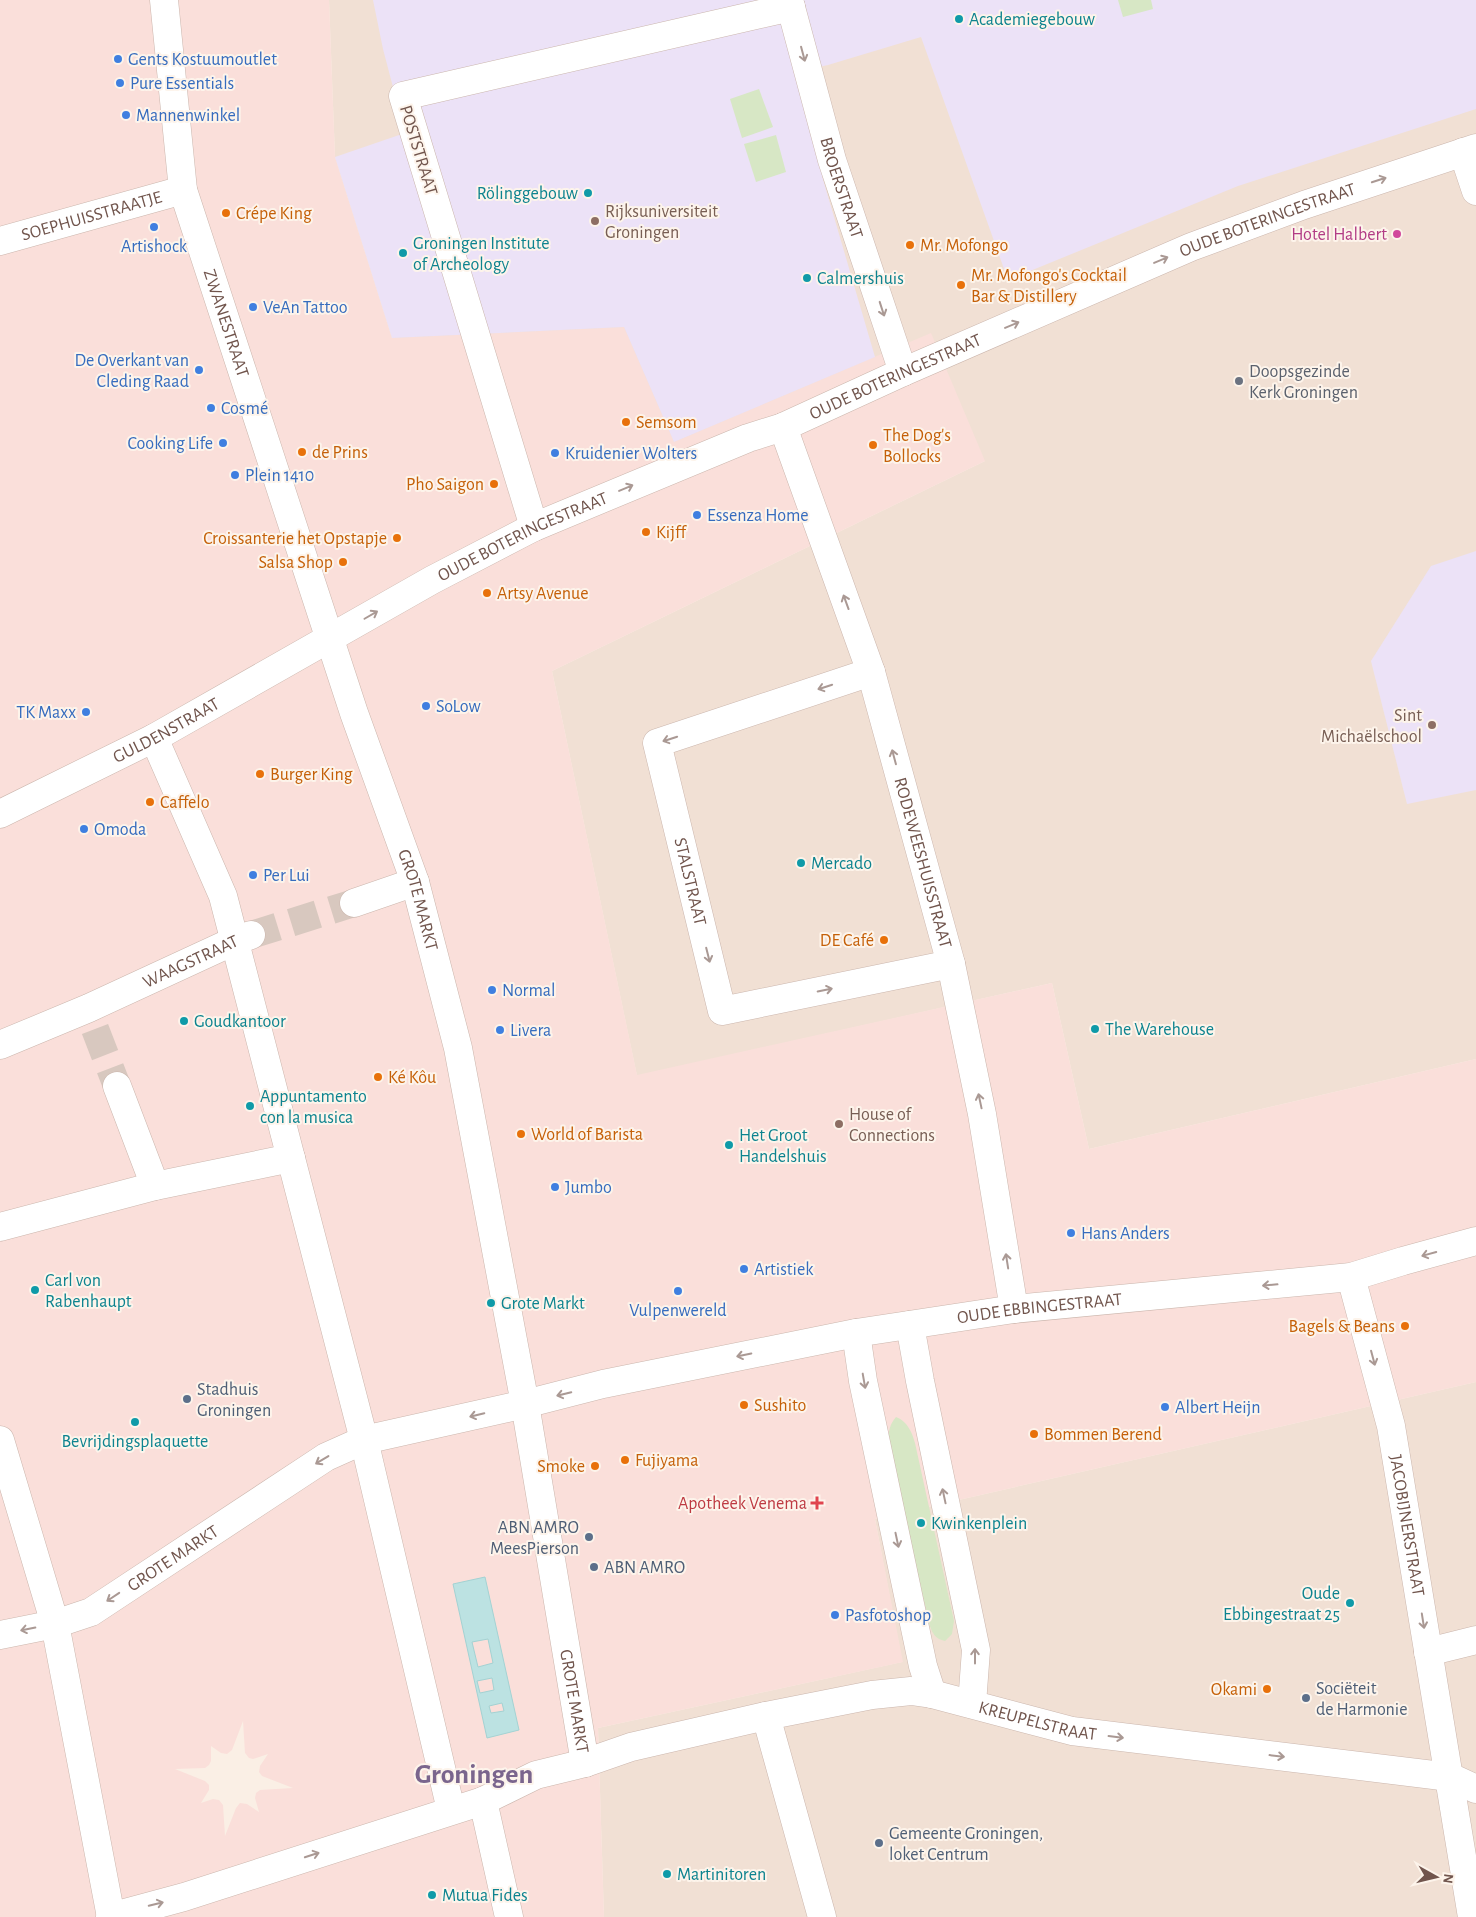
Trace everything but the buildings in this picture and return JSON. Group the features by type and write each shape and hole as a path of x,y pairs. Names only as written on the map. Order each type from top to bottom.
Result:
{"street":[{"name":"ZWANESTRAAT","path":"164,0 183,190 329,639"},
{"name":"BROERSTRAAT","path":"790,3 832,160 903,372"},
{"name":"POSTSTRAAT","path":"534,527 403,96 790,3"},
{"name":"OUDE BOTERINGESTRAAT","path":"329,639 432,580 534,527 748,438 783,427 903,372 1191,247 1304,205 1470,150"},
{"path":"1470,150 1476,191"},
{"name":"SOEPHUISSTRAATJE","path":"0,241 183,190"},
{"name":"RODEWEESHUISSTRAAT","path":"783,427 871,672 951,964 982,1114 1014,1309"},
{"name":"GULDENSTRAAT","path":"0,814 154,738 329,639"},
{"name":"GROTE MARKT","path":"329,639 415,882 458,1048 524,1404 585,1763"},
{"name":"STALSTRAAT","path":"871,672 657,743 722,1011 951,964"},
{"name":"WAAGSTRAAT","path":"0,1045 92,1018 243,938 154,738"},
{"path":"354,902 415,882"},
{"path":"243,938 291,1158 364,1440 451,1810"},
{"path":"117,1086 155,1186"},
{"path":"0,1227 155,1186 291,1158"},
{"name":"OUDE EBBINGESTRAAT","path":"602,1384 856,1332 1014,1309 1351,1277 1476,1241"},
{"name":"JACOBIJNERSTRAAT","path":"1351,1277 1391,1426 1472,1917"},
{"path":"910,1325 976,1650 972,1704"},
{"path":"856,1332 863,1381 923,1666 932,1694"},
{"name":"GROTE MARKT","path":"0,1635 55,1624 91,1612 326,1457 364,1440 524,1404 602,1384"},
{"name":"GROTE MARKT","path":"0,1440 17,1491 55,1624 111,1917 184,1897 483,1801 536,1775 585,1763 632,1747"},
{"path":"1428,1652 1476,1640"},
{"name":"KREUPELSTRAAT","path":"632,1747 766,1716 872,1695 911,1691 932,1694 1072,1731 1450,1777 1476,1790"},
{"path":"766,1716 822,1917"},
{"path":"483,1801 509,1917"}],"shaded area":[{"path":"0,0 329,0 335,157 392,338 624,327 674,442 931,333 985,461 552,671 637,1075 1052,983 1089,1149 1476,1059 1476,1382 875,1519 903,1662 598,1728 604,1917 0,1917","holes":["243,1721 245,1753 249,1758 253,1759 268,1754 260,1766 259,1772 262,1776 293,1788 260,1790 256,1793 255,1798 259,1812 247,1804 240,1803 236,1808 225,1836 223,1805 219,1800 213,1799 201,1803 209,1790 209,1785 205,1781 175,1769 205,1768 211,1761 211,1746 221,1753 227,1754 232,1750"]},
{"path":"329,0 1476,0 1476,1059 1089,1149 1052,983 637,1076 552,671 985,461 674,442 392,338 335,157"},
{"name":"Rijksuniversiteit Groningen","path":"373,0 1476,0 1476,109 1238,186 1008,280 921,37 828,65 795,72 822,162 822,176 875,357 674,442 624,327 392,338 335,157 405,133 383,49"},
{"name":"Sint Michaëlschool","path":"1476,551 1476,790 1407,804 1371,661 1431,566"},
{"path":"1476,1382 1476,1917 604,1917 598,1728 902,1662 875,1519"}],"green space":[{"path":"1118,0 1151,0 1153,9 1123,17"},
{"path":"759,89 773,127 742,138 730,99"},
{"path":"776,135 786,172 756,182 744,144"},
{"path":"896,1417 909,1427 915,1443 954,1621 952,1634 945,1641 934,1635 929,1623 888,1441 891,1425"}],"water":[{"path":"485,1577 519,1730 487,1738 453,1584","holes":["488,1639 493,1663 478,1667 472,1642","492,1678 494,1690 480,1693 477,1681","502,1703 504,1711 491,1713 489,1706"]}],"tunnel":[{"path":"251,935 354,903"},
{"path":"95,1029 117,1086"}],"place":[{"name":"Academiegebouw","path":"959,19"},
{"name":"Gents Kostuumoutlet","path":"118,59"},
{"name":"Pure Essentials","path":"120,83"},
{"name":"Mannenwinkel","path":"126,115"},
{"name":"Rölinggebouw","path":"588,193"},
{"name":"Crépe King","path":"226,213"},
{"name":"Rijksuniversiteit Groningen","path":"595,221"},
{"name":"Artishock","path":"154,227"},
{"name":"Hotel Halbert","path":"1397,234"},
{"name":"Mr. Mofongo","path":"910,245"},
{"name":"Groningen Institute of Archeology","path":"403,253"},
{"name":"Calmershuis","path":"807,278"},
{"name":"Mr. Mofongo's Cocktail Bar & Distillery","path":"961,285"},
{"name":"VeAn Tattoo","path":"253,307"},
{"name":"De Overkant van Cleding Raad","path":"199,370"},
{"name":"Doopsgezinde Kerk Groningen","path":"1239,381"},
{"name":"Cosmé","path":"211,408"},
{"name":"Semsom","path":"626,422"},
{"name":"Cooking Life","path":"223,443"},
{"name":"The Dog's Bollocks","path":"873,445"},
{"name":"de Prins","path":"302,452"},
{"name":"Kruidenier Wolters","path":"555,453"},
{"name":"Plein 1410","path":"235,475"},
{"name":"Pho Saigon","path":"494,484"},
{"name":"Essenza Home","path":"697,515"},
{"name":"Kijff","path":"646,532"},
{"name":"Croissanterie het Opstapje","path":"397,538"},
{"name":"Salsa Shop","path":"343,562"},
{"name":"Artsy Avenue","path":"487,593"},
{"name":"SoLow","path":"426,706"},
{"name":"TK Maxx","path":"86,712"},
{"name":"Sint Michaëlschool","path":"1432,725"},
{"name":"Burger King","path":"260,774"},
{"name":"Caffelo","path":"150,802"},
{"name":"Omoda","path":"84,829"},
{"name":"Mercado","path":"801,863"},
{"name":"Per Lui","path":"253,875"},
{"name":"DE Café","path":"884,940"},
{"name":"Normal","path":"492,990"},
{"name":"Goudkantoor","path":"184,1021"},
{"name":"The Warehouse","path":"1095,1029"},
{"name":"Livera","path":"500,1030"},
{"name":"Ké Kôu","path":"378,1077"},
{"name":"Appuntamento con la musica","path":"250,1106"},
{"name":"House of Connections","path":"839,1124"},
{"name":"World of Barista","path":"521,1134"},
{"name":"Het Groot Handelshuis","path":"729,1145"},
{"name":"Jumbo","path":"555,1187"},
{"name":"Hans Anders","path":"1071,1233"},
{"name":"Artistiek","path":"744,1269"},
{"name":"Carl von Rabenhaupt","path":"35,1290"},
{"name":"Vulpenwereld","path":"678,1291"},
{"name":"Grote Markt","path":"491,1303"},
{"name":"Bagels & Beans","path":"1405,1326"},
{"name":"Stadhuis Groningen","path":"187,1399"},
{"name":"Sushito","path":"744,1405"},
{"name":"Albert Heijn","path":"1165,1407"},
{"name":"Bevrijdingsplaquette","path":"135,1422"},
{"name":"Bommen Berend","path":"1034,1434"},
{"name":"Fujiyama","path":"625,1460"},
{"name":"Smoke","path":"595,1466"},
{"name":"Apotheek Venema","path":"817,1503"},
{"name":"Kwinkenplein","path":"921,1523"},
{"name":"ABN AMRO MeesPierson","path":"589,1537"},
{"name":"ABN AMRO","path":"594,1567"},
{"name":"Oude Ebbingestraat 25","path":"1350,1603"},
{"name":"Pasfotoshop","path":"835,1615"},
{"name":"Okami","path":"1267,1689"},
{"name":"Sociëteit de Harmonie","path":"1306,1698"},
{"name":"Gemeente Groningen, loket Centrum","path":"879,1843"},
{"name":"Martinitoren","path":"667,1874"},
{"name":"Mutua Fides","path":"432,1895"}],"district":[{"name":"Groningen","path":"474,1773"}]}
